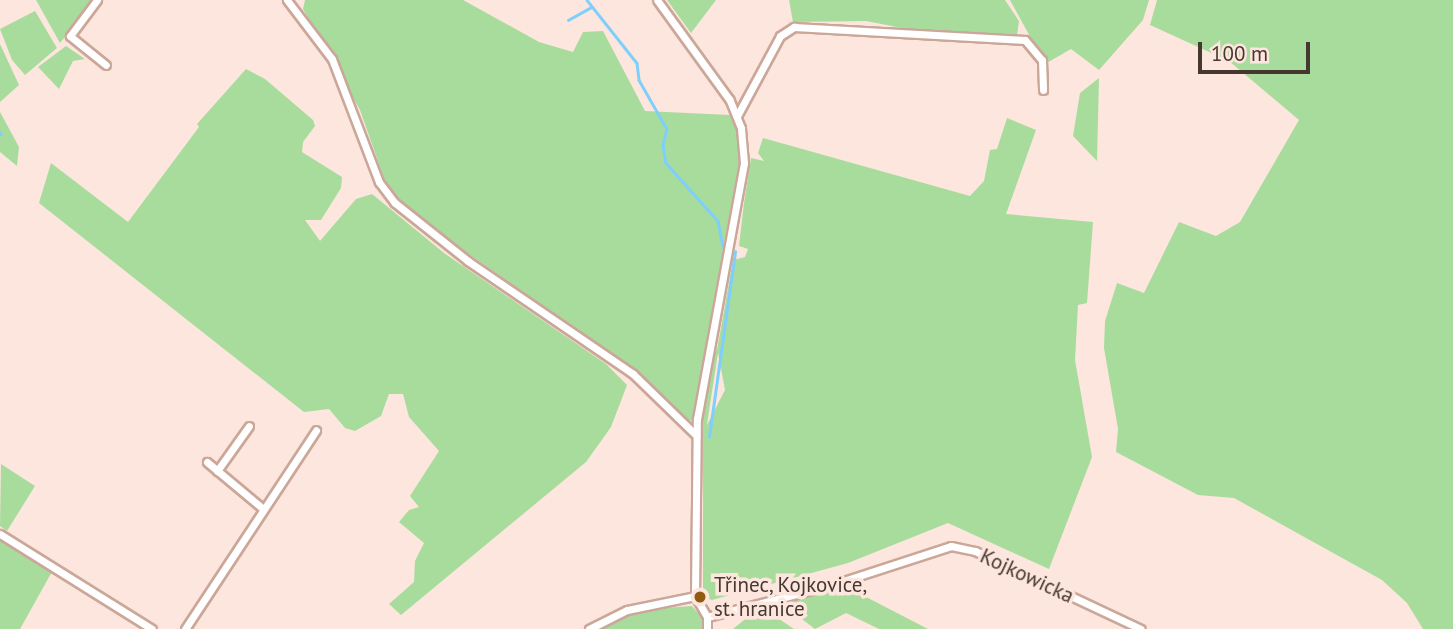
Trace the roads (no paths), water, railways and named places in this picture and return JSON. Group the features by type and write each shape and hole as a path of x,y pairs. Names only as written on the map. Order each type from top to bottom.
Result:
{"street":[{"path":"97,0 70,36 106,65"},
{"path":"287,0 332,59 379,182 395,203 468,261 633,374 696,435"},
{"path":"657,0 722,86 737,116 744,163 696,435 695,596 707,617 707,629"},
{"path":"737,116 780,36 794,27 1025,40 1042,60 1043,90"},
{"path":"217,471 249,426"},
{"path":"185,629 262,508 316,430"},
{"path":"207,462 262,508"},
{"path":"0,534 152,629"},
{"name":"Kojkowicka","path":"707,617 828,586 951,546 975,551 1141,629"},
{"path":"589,629 626,610 695,596"}],"waterway":[{"path":"587,0 637,63 639,80 667,129 663,145 666,163 718,221 723,246"},
{"path":"568,20 591,7"},
{"path":"709,437 735,252"}],"place":[{"name":"Třinec, Kojkovice, st. hranice","path":"700,597"}]}
